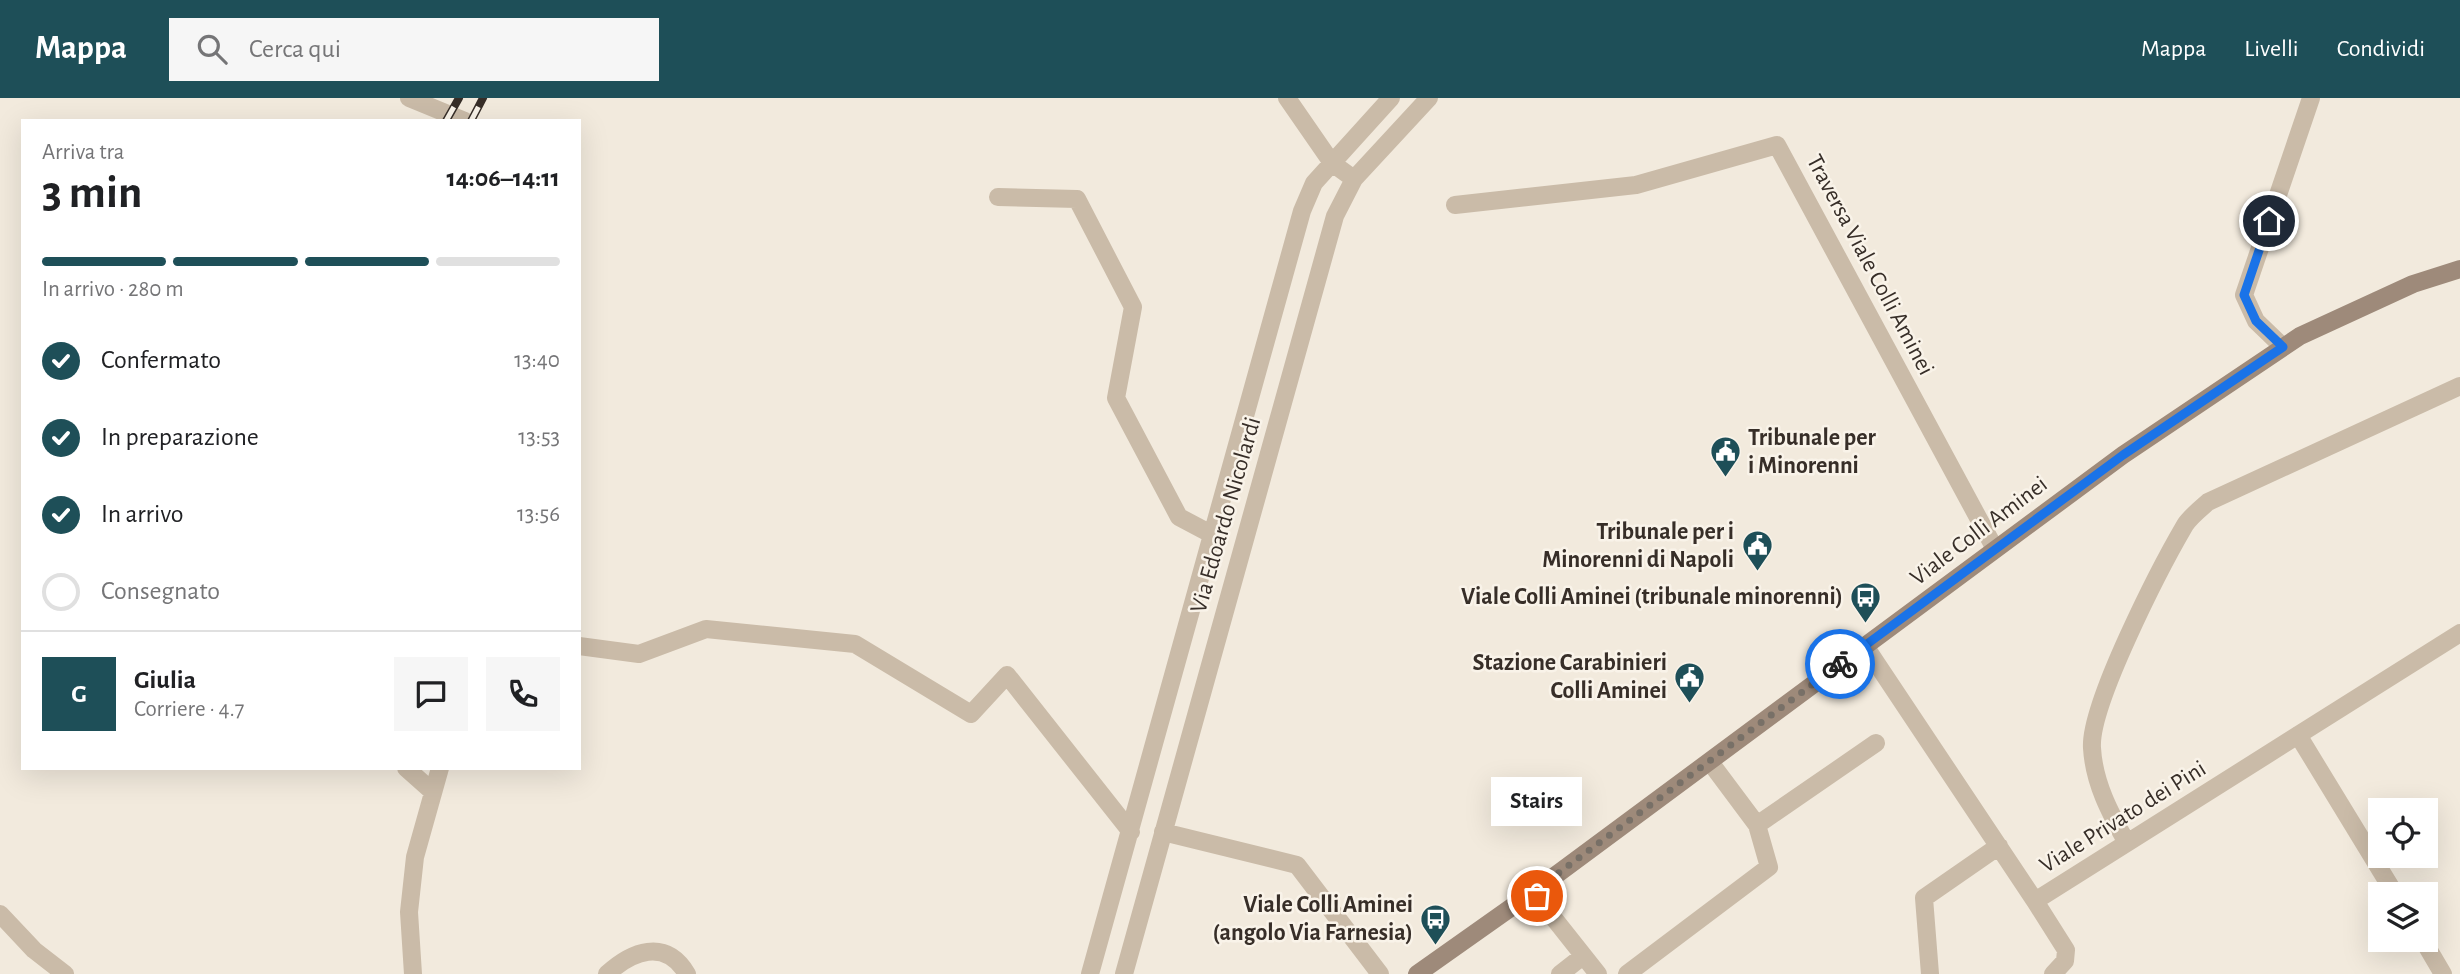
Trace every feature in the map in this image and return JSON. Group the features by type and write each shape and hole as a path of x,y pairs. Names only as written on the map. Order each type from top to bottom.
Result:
{"main road":[{"name":"Viale Colli Aminei","path":"1417,974 1710,762 2123,455 2283,347 2403,289 2460,269"}],"street":[{"path":"1287,98 1332,163 1353,179"},
{"name":"Via Edoardo Nicolardi","path":"1090,974 1302,211 1314,183 1391,98"},
{"name":"Via Edoardo Nicolardi","path":"1124,974 1335,216 1353,179 1429,98"},
{"path":"2283,347 2256,321 2244,295 2311,98"},
{"path":"413,99 460,119"},
{"name":"Traversa Viale Colli Aminei","path":"1455,205 1636,185 1777,145 1995,550"},
{"path":"998,197 1077,199 1133,307 1116,398 1179,517 1213,535"},
{"path":"2127,843 2109,811 2096,779 2091,746 2098,711 2122,653 2187,523 2208,502 2460,386"},
{"path":"581,646 639,654 706,629 855,644 971,714 1007,676 1131,832"},
{"name":"Viale Privato dei Pini","path":"1865,646 2035,901 2460,633"},
{"path":"2298,735 2388,882"},
{"path":"1757,825 1876,743"},
{"path":"1627,974 1769,867 1757,825 1710,762"},
{"path":"408,770 433,792"},
{"path":"413,974 409,912 415,857 439,770"},
{"path":"1163,832 1297,865 1380,974"},
{"path":"1930,974 1924,898 1999,846"},
{"path":"1533,892 1598,974"},
{"path":"2035,901 2066,950 2065,961 2053,974"},
{"path":"0,914 34,950 65,974"},
{"path":"607,974 622,960 647,951 672,959 687,974"},
{"path":"2430,952 2443,974"},
{"path":"1560,974 1583,956"}],"railway":[{"path":"447,119 459,98"},
{"path":"472,119 483,98"}],"way so far":[{"path":"1537,896 1533,892 1840,664"}],"place":[{"name":"Tribunale per i Minorenni","path":"1725,479"},
{"name":"Tribunale per i Minorenni di Napoli","path":"1757,573"},
{"name":"Viale Colli Aminei (tribunale minorenni)","path":"1866,624"},
{"name":"Stazione Carabinieri Colli Aminei","path":"1690,704"},
{"name":"Stairs","path":"1537,896"},
{"name":"Viale Colli Aminei (angolo Via Farnesia)","path":"1436,946"}],"route":[{"path":"1840,664 2123,455 2283,347 2256,321 2244,295 2269,221"}]}
